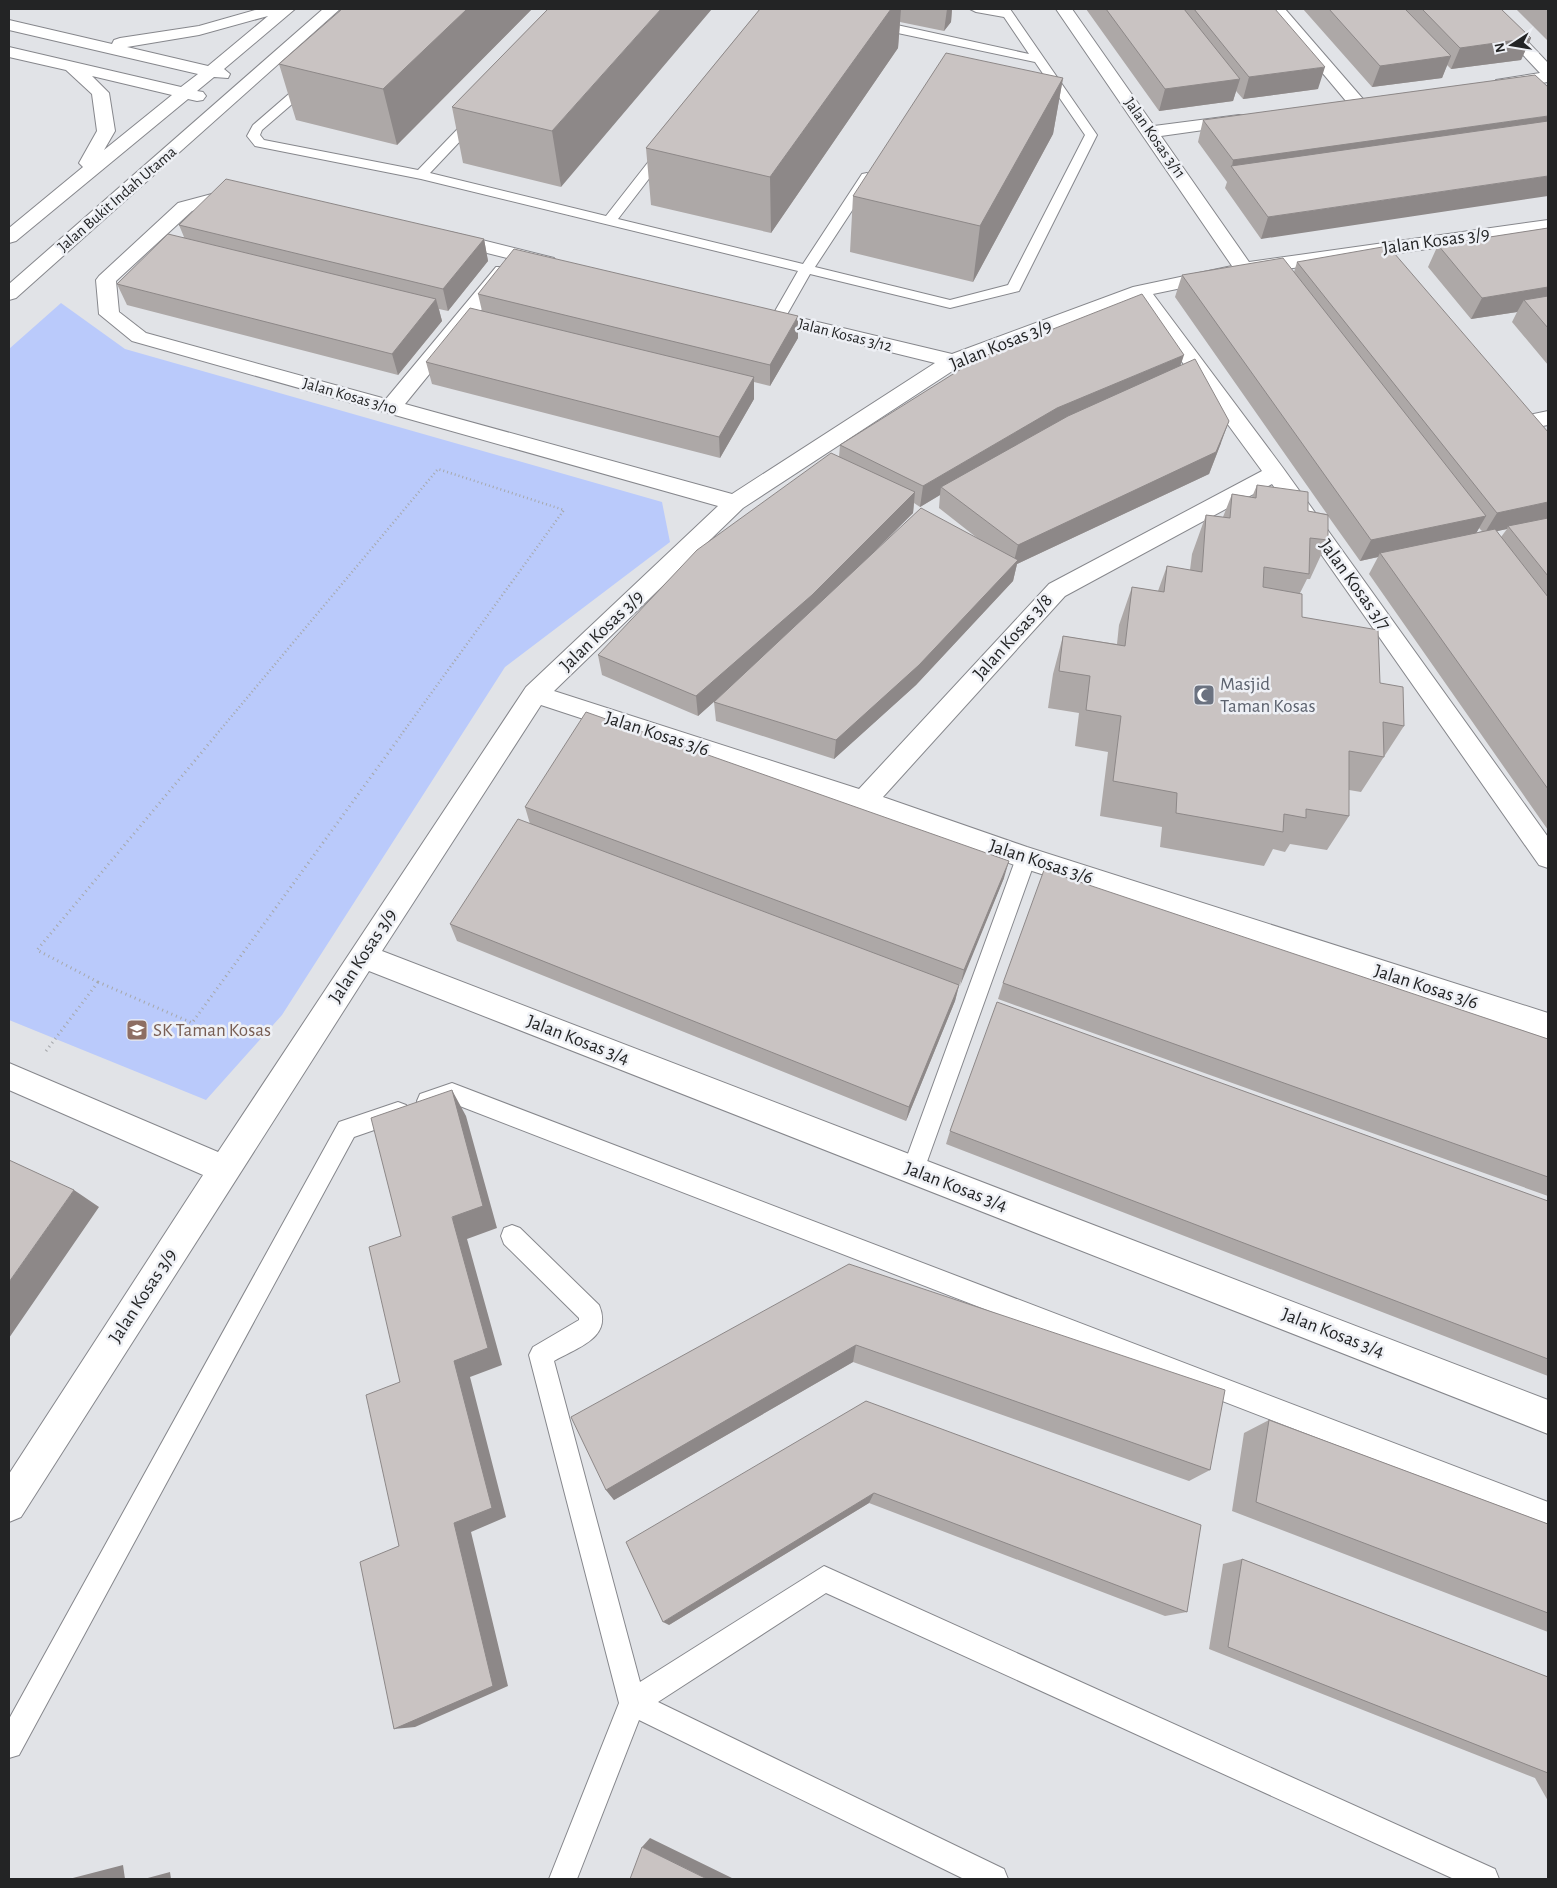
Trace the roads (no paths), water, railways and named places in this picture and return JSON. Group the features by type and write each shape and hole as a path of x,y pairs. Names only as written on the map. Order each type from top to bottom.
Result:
{"street":[{"path":"96,45 169,38 223,26 275,9"},
{"path":"9,237 287,9"},
{"name":"Jalan Bukit Indah Utama","path":"9,294 332,9"},
{"name":"Jalan Kosas 3/11","path":"1064,9 1152,132 1244,269"},
{"path":"1277,9 1357,103"},
{"path":"1488,9 1548,72"},
{"path":"9,25 250,80"},
{"path":"9,52 225,103"},
{"path":"72,67 100,93 106,131 80,177"},
{"path":"1481,86 1548,77"},
{"path":"1337,106 1376,100"},
{"path":"1152,132 1259,117"},
{"name":"Jalan Kosas 3/10","path":"255,192 236,192 185,207 106,280 109,314 139,337 735,503"},
{"name":"Jalan Kosas 3/9","path":"9,1505 224,1170 535,694 735,503 953,361 1140,291 1244,269 1383,256 1548,226"},
{"path":"432,233 565,266"},
{"path":"391,407 516,254"},
{"name":"Jalan Kosas 3/7","path":"1140,291 1275,473 1548,857"},
{"name":"Jalan Kosas 3/12","path":"749,311 953,361"},
{"path":"1543,441 1519,414 1548,418"},
{"name":"Jalan Kosas 3/8","path":"864,800 1057,590 1275,473"},
{"name":"Jalan Kosas 3/6","path":"535,694 864,800 1026,858 1548,1026"},
{"name":"Jalan Kosas 3/4","path":"363,956 1548,1417"},
{"path":"16,1079 224,1170"}],"lane":[{"path":"315,78 257,128 253,136 260,143 421,175 950,304 1014,288 1091,135 1041,60 1006,12 976,9"},
{"path":"860,21 1041,60"},
{"path":"421,175 483,110"},
{"path":"610,221 670,142"},
{"path":"778,318 806,269 877,162"},
{"path":"913,1170 1026,858"},
{"path":"9,1745 347,1129 452,1093 1548,1515"},
{"path":"512,1236 591,1313 590,1327 541,1355 632,1703 994,1879"},
{"path":"563,1879 632,1703 824,1579 1485,1879"}],"place":[{"name":"Masjid Taman Kosas","path":"1204,695"},
{"name":"SK Taman Kosas","path":"137,1030"}]}
